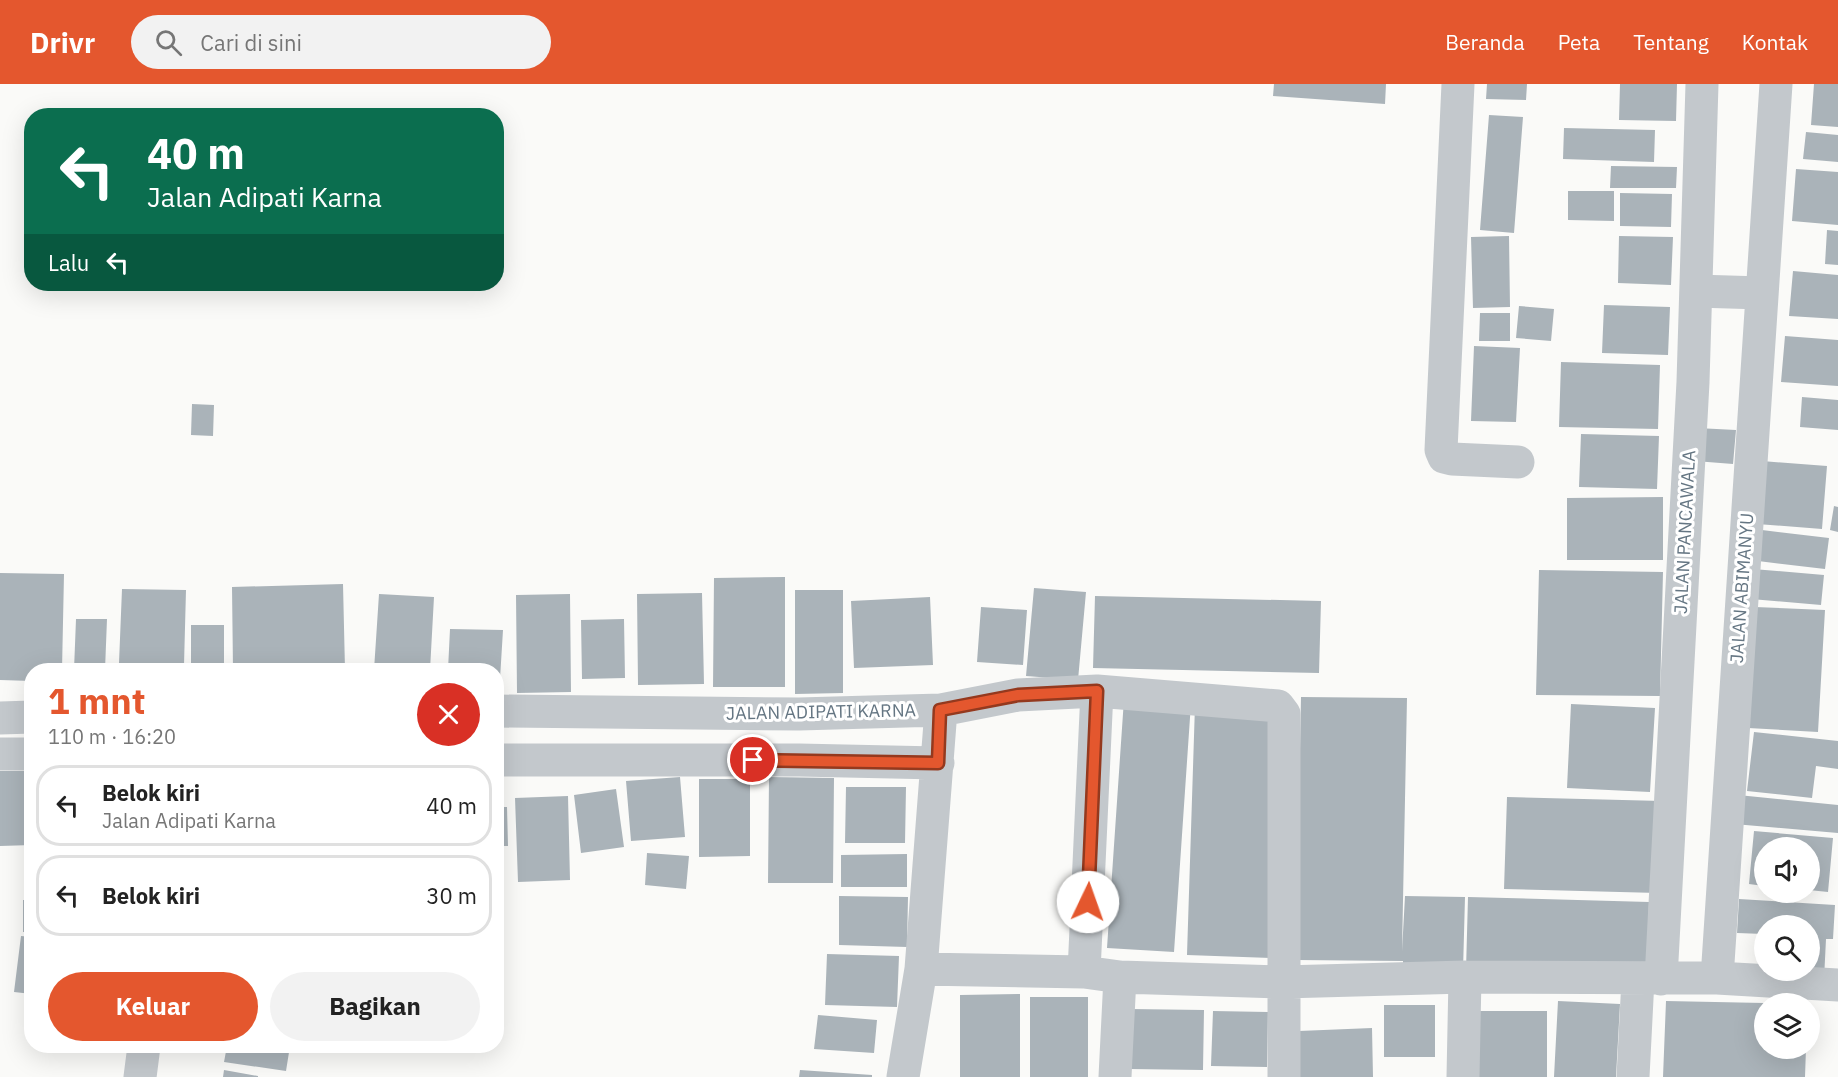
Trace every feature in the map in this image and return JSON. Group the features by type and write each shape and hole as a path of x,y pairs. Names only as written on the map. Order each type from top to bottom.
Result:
{"street":[{"path":"1458,84 1441,450 1444,457 1452,459 1518,462"},
{"name":"JALAN PANCAWALA","path":"1633,1077 1650,979 1696,291 1701,84"},
{"name":"JALAN ABIMANYU","path":"1717,978 1776,84"},
{"path":"1696,291 1762,293"},
{"path":"1084,972 1097,691"},
{"name":"JALAN ADIPATI KARNA","path":"504,711 799,714 940,710 1018,695 1097,691 1275,704 1281,707 1284,714 1283,982"},
{"path":"906,1073 921,969 938,763 940,710"},
{"path":"799,714 799,760"},
{"path":"0,718 24,717"},
{"path":"0,754 24,754"},
{"path":"504,760 799,760 938,763"},
{"path":"921,969 1084,972 1120,977 1283,982 1465,977 1717,978 1838,985"},
{"path":"1115,1077 1120,977"},
{"path":"1463,1077 1465,977"},
{"path":"1283,982 1284,1077"},
{"path":"140,1077 143,1053"}],"building":[{"path":"1274,84 1386,84 1385,104 1273,96"},
{"path":"1487,84 1527,84 1526,100 1486,99"},
{"path":"1620,84 1677,84 1676,121 1619,120"},
{"path":"1814,84 1838,84 1838,127 1811,125"},
{"path":"1489,115 1523,117 1514,233 1480,230"},
{"path":"1564,128 1655,130 1654,162 1563,159"},
{"path":"1806,132 1838,135 1838,162 1803,159"},
{"path":"1611,166 1677,167 1676,188 1610,188"},
{"path":"1796,169 1838,172 1838,225 1792,221"},
{"path":"1568,191 1614,191 1614,221 1568,220"},
{"path":"1620,193 1672,194 1671,227 1620,226"},
{"path":"1827,230 1838,231 1838,265 1825,264"},
{"path":"1509,236 1510,307 1473,308 1471,237"},
{"path":"1619,236 1673,237 1671,285 1618,283"},
{"path":"1793,271 1838,275 1838,319 1789,316"},
{"path":"1604,305 1670,307 1668,355 1602,353"},
{"path":"1519,306 1554,309 1551,341 1516,338"},
{"path":"1480,313 1510,313 1510,341 1479,341"},
{"path":"1785,336 1838,340 1838,386 1781,382"},
{"path":"1474,346 1520,348 1516,422 1471,421"},
{"path":"1561,362 1660,365 1658,429 1559,427"},
{"path":"1802,397 1838,400 1838,430 1800,427"},
{"path":"192,404 214,405 213,436 191,435"},
{"path":"1697,428 1736,430 1733,464 1695,461"},
{"path":"1581,434 1659,436 1657,489 1579,487"},
{"path":"1762,461 1827,466 1822,529 1757,524"},
{"path":"1663,497 1663,560 1567,560 1567,498"},
{"path":"1834,506 1838,507 1838,532 1830,530"},
{"path":"1762,530 1829,538 1825,569 1758,561"},
{"path":"1753,569 1824,575 1821,605 1751,599"},
{"path":"1539,570 1663,572 1660,696 1536,695"},
{"path":"0,573 64,574 62,663 24,663 24,681 0,680"},
{"path":"785,577 785,687 713,687 714,578"},
{"path":"343,584 345,663 233,663 232,587"},
{"path":"1034,588 1086,592 1078,680 1026,676"},
{"path":"122,589 186,590 184,663 119,663"},
{"path":"795,590 843,590 843,693 795,694"},
{"path":"702,593 704,684 638,685 637,594"},
{"path":"379,594 434,597 430,663 374,663"},
{"path":"570,594 571,692 517,693 516,595"},
{"path":"1095,596 1321,601 1319,673 1093,668"},
{"path":"930,597 933,665 854,668 851,601"},
{"path":"981,607 1027,610 1023,665 977,662"},
{"path":"1755,607 1825,610 1818,732 1748,728"},
{"path":"76,619 107,619 105,663 74,663"},
{"path":"624,619 625,678 582,679 581,620"},
{"path":"191,625 224,625 224,663 191,663"},
{"path":"450,629 503,630 501,663 448,663"},
{"path":"1301,697 1407,698 1402,951 1405,896 1465,897 1463,971 1403,969 1403,961 1296,960"},
{"path":"1124,699 1191,703 1174,952 1107,948"},
{"path":"1571,704 1655,708 1650,792 1567,788"},
{"path":"1195,705 1280,708 1271,958 1187,955"},
{"path":"1754,732 1838,741 1838,769 1816,766 1812,798 1747,791"},
{"path":"0,771 24,771 24,845 0,846"},
{"path":"680,777 685,837 631,841 626,781"},
{"path":"769,777 834,778 833,883 768,883"},
{"path":"699,779 750,779 750,856 699,857"},
{"path":"846,787 906,787 905,843 845,843"},
{"path":"616,789 624,847 581,853 574,795"},
{"path":"1738,795 1838,805 1838,833 1734,824"},
{"path":"568,796 570,880 518,882 515,798"},
{"path":"1507,797 1662,801 1658,893 1504,889"},
{"path":"504,807 507,807 508,846 504,846"},
{"path":"1754,831 1833,838 1828,892 1820,891 1820,837 1754,837 1754,885 1749,884"},
{"path":"647,853 689,856 686,889 645,885"},
{"path":"907,854 907,887 841,887 841,855"},
{"path":"839,896 908,897 907,947 839,945"},
{"path":"1468,897 1649,902 1647,975 1466,970"},
{"path":"1739,899 1754,900 1754,903 1835,905 1833,939 1826,939 1824,979 1820,979 1820,915 1754,915 1754,934 1737,933"},
{"path":"23,900 24,900 24,932"},
{"path":"21,936 24,936 24,993 14,992"},
{"path":"827,954 899,956 897,1007 825,1005"},
{"path":"1020,994 1020,1077 960,1077 960,995"},
{"path":"1030,997 1088,997 1088,1077 1030,1077"},
{"path":"1558,1001 1620,1004 1616,1077 1554,1077"},
{"path":"1666,1001 1754,1003 1754,1059 1806,1059 1805,1077 1663,1077"},
{"path":"1384,1005 1435,1005 1435,1057 1384,1057"},
{"path":"1130,1009 1204,1010 1203,1070 1129,1069"},
{"path":"1213,1011 1268,1012 1267,1067 1211,1066"},
{"path":"1470,1011 1547,1011 1547,1077 1471,1077"},
{"path":"818,1015 877,1020 874,1053 814,1049"},
{"path":"1372,1028 1373,1077 1300,1077 1299,1031"},
{"path":"226,1053 289,1053 286,1071 224,1062"},
{"path":"224,1070 258,1076 258,1077 223,1077"},
{"path":"800,1070 872,1075 872,1077 799,1077"}],"route":[{"path":"753,760 938,763 940,710 1018,695 1097,691 1088,902"}]}
